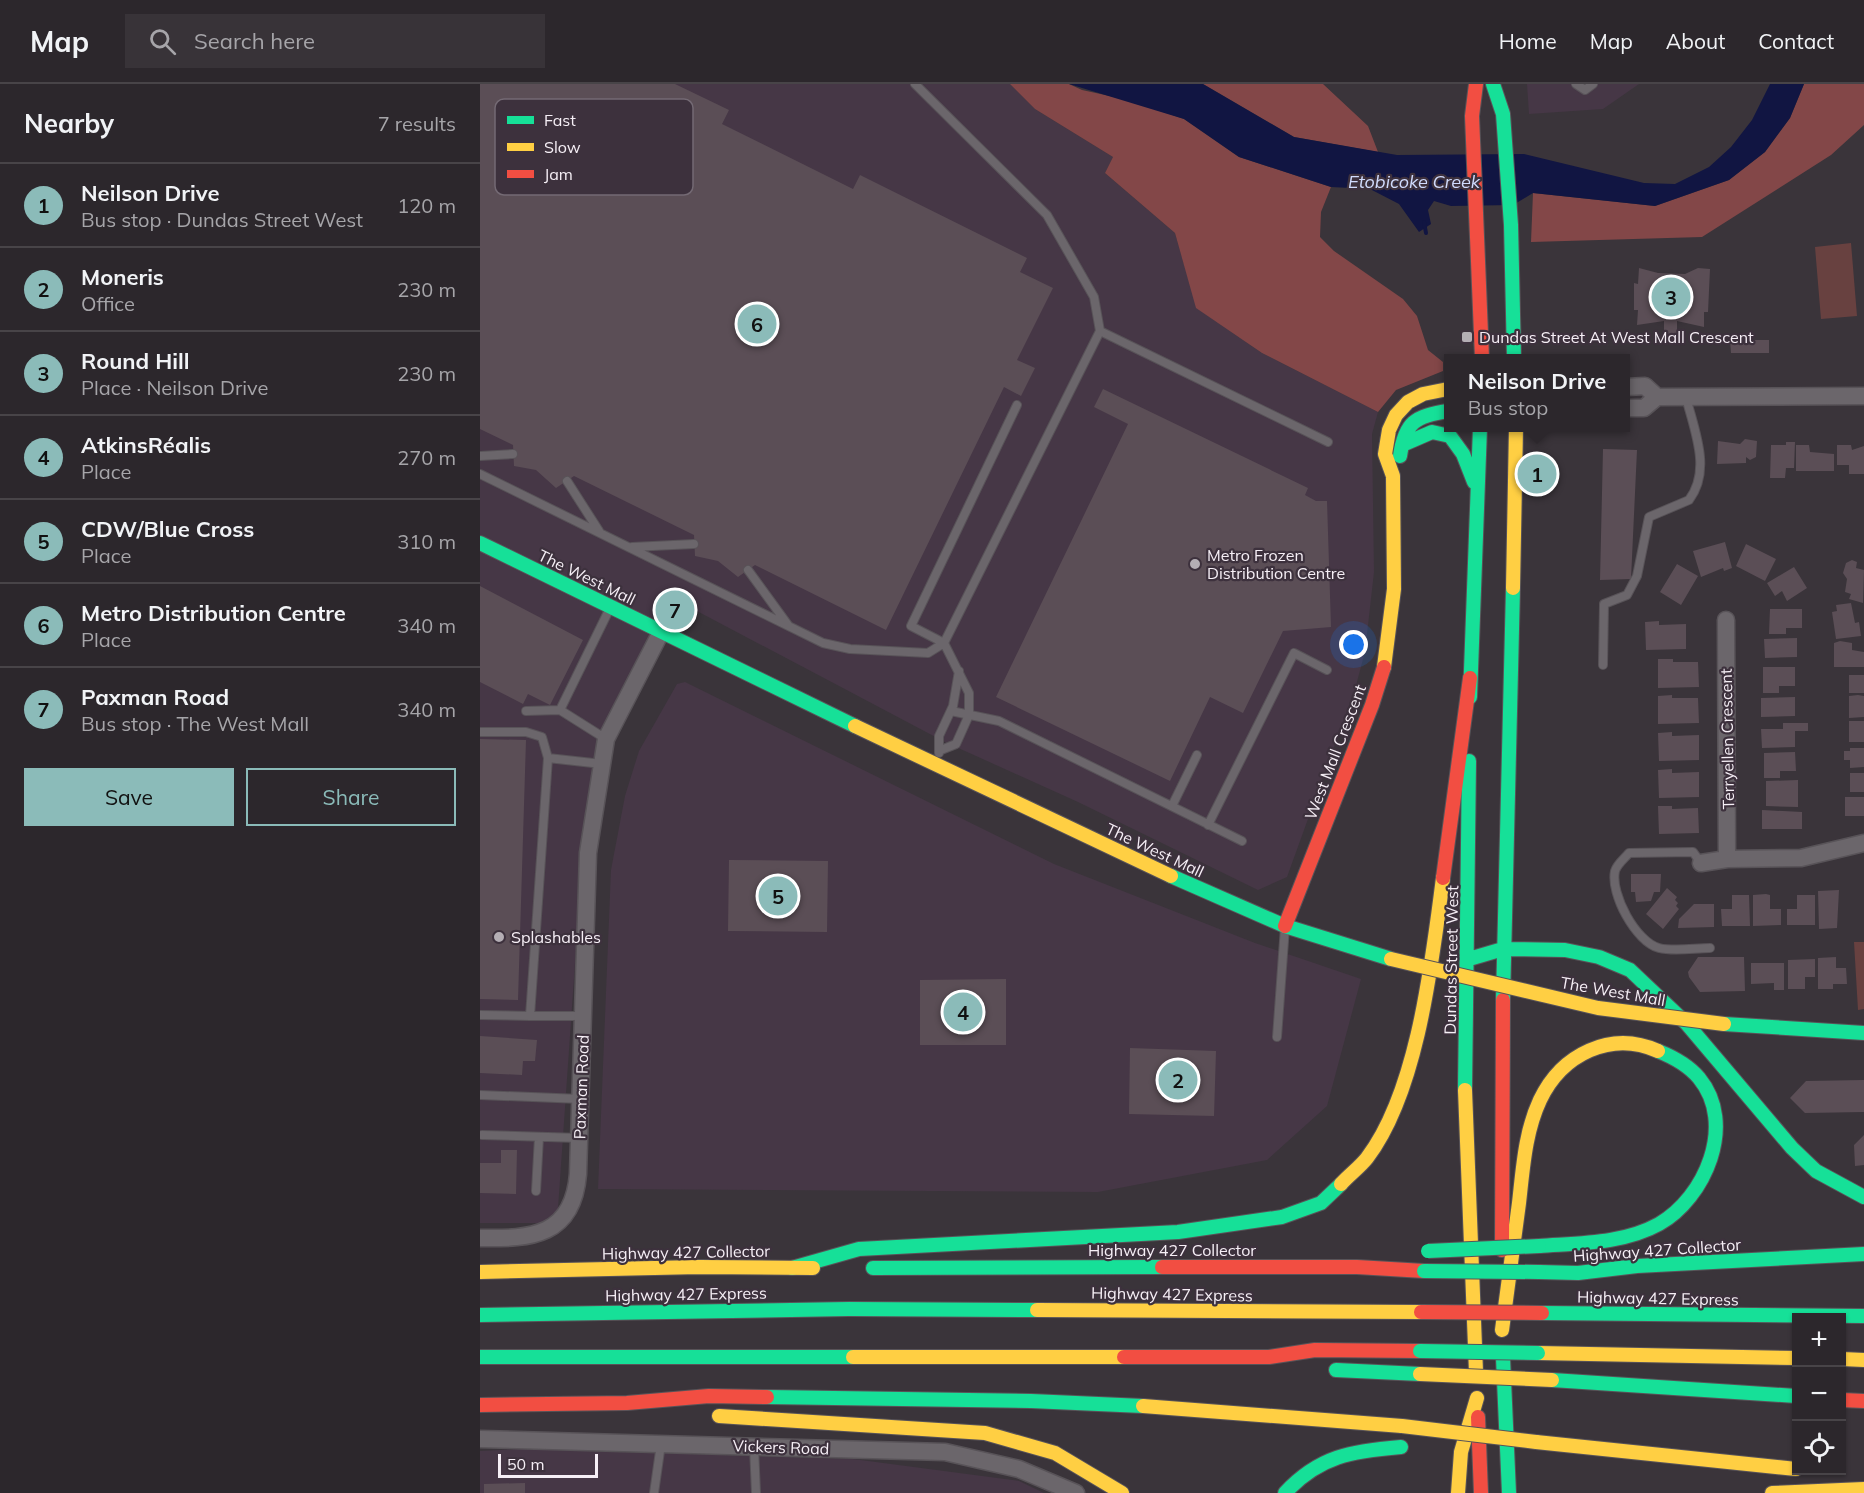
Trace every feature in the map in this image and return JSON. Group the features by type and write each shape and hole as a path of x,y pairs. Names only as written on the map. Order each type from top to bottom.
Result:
{"main road":[{"path":"1476,84 1472,116 1482,354"},
{"path":"1493,84 1503,114 1511,225 1514,354"},
{"name":"West Mall Crescent","path":"1285,926 1372,705 1386,659 1394,589 1393,477 1385,454 1389,430 1396,415 1418,396 1444,390"},
{"name":"West Mall Crescent","path":"1393,477 1400,460 1408,427 1417,418 1444,412"},
{"path":"1402,445 1430,431 1452,437 1462,451 1477,491"},
{"name":"Dundas Street West","path":"1480,432 1470,678 1469,959 1465,1108 1481,1493"},
{"path":"1509,1493 1502,1330 1503,949 1511,728 1516,432"},
{"name":"The West Mall","path":"480,543 934,765 1285,926 1440,973 1598,1008 1724,1024 1864,1033"},
{"path":"792,1268 859,1249 1178,1232 1282,1217 1321,1203 1367,1158 1392,1113 1413,1053 1436,929 1470,678"},
{"path":"1469,959 1503,949 1565,950 1599,957 1630,970 1687,1024 1792,1148 1816,1171 1864,1197"},
{"path":"1357,1267 1418,1253 1539,1246 1603,1240 1651,1228 1680,1208 1701,1185 1711,1156 1716,1123 1705,1086 1680,1060 1645,1046 1616,1042 1582,1053 1559,1072 1546,1088 1535,1111 1527,1140 1502,1330"},
{"name":"Highway 427 Collector","path":"480,1272 699,1267 1357,1267 1425,1271 1578,1273 1637,1266 1864,1254"},
{"path":"1578,1273 1635,1276 1864,1266"},
{"name":"Highway 427 Express","path":"480,1315 849,1309 1864,1316"},
{"path":"480,1357 1269,1357 1315,1350 1792,1358"},
{"path":"1269,1357 1304,1366"},
{"path":"1846,1359 1864,1360"},
{"path":"1327,1370 1552,1380 1792,1396"},
{"path":"480,1405 627,1403 709,1396 1031,1401 1176,1408 1402,1426 1535,1446"},
{"path":"1458,1493 1461,1452 1477,1398"},
{"path":"1846,1400 1864,1401"},
{"path":"627,1403 686,1411"},
{"path":"709,1415 985,1433 1055,1453 1109,1483 1122,1493"},
{"path":"1449,1449 1535,1446 1590,1448 1792,1468"},
{"path":"1285,1493 1317,1464 1347,1452 1407,1447"},
{"path":"1773,1493 1864,1489"}],"street":[{"path":"1630,387 1645,386 1657,397"},
{"path":"1630,408 1644,408 1657,397 1864,396"},
{"name":"Terryellen Crescent","path":"1726,620 1727,859"},
{"name":"Paxman Road","path":"480,1238 529,1238 554,1225 570,1209 574,1200 581,1099 588,853 606,739 661,632"},
{"path":"1701,863 1727,859 1801,858 1864,843"},
{"name":"Vickers Road","path":"480,1439 945,1452 1019,1469 1076,1493"}],"lane":[{"path":"480,474 823,643 850,649 928,653 944,643 1100,331 1094,297 1047,215 915,84"},
{"path":"1576,84 1585,90 1593,84"},
{"path":"1100,331 1328,442"},
{"path":"1603,666 1604,604 1627,595 1637,576 1649,517 1689,500 1701,477 1701,461 1686,397"},
{"path":"941,750 956,744 969,715 969,693 944,643 911,626 1017,405"},
{"path":"480,456 513,454"},
{"path":"567,481 601,533"},
{"path":"629,547 694,544"},
{"path":"748,570 790,628"},
{"path":"560,710 610,607"},
{"path":"1208,825 1294,653 1327,670"},
{"path":"934,765 941,750 939,736 951,711 959,671"},
{"path":"526,711 560,710 606,739"},
{"path":"951,711 999,721 1242,841"},
{"path":"480,732 526,732 542,737 548,758 530,1016"},
{"path":"1172,806 1197,755"},
{"path":"548,758 602,764"},
{"path":"1701,863 1693,852 1629,853 1616,869 1614,883 1627,917 1652,946 1661,949 1710,948"},
{"path":"1277,1037 1285,926"},
{"path":"480,1015 584,1016"},
{"path":"480,1095 581,1099"},
{"path":"482,1135 579,1138"},
{"path":"536,1191 539,1137"},
{"path":"654,1493 661,1444"},
{"path":"754,1446 756,1493"}],"shaded area":[{"path":"480,84 1010,84 1035,109 1113,157 1105,173 1175,233 1197,308 1262,353 1378,412 1372,434 1374,572 1365,652 1355,689 1287,877 1258,890 1078,802 945,742 678,601 617,697 586,805 557,1223 480,1223"},
{"path":"1010,84 1069,84 1082,90 1128,100 1184,119 1239,157 1331,187 1321,212 1320,237 1334,251 1403,299 1417,316 1428,350 1443,362 1443,371 1396,390 1378,412 1262,353 1196,308 1175,233 1105,173 1113,157 1035,109"},
{"path":"1203,84 1323,84 1368,126 1378,152 1294,137"},
{"path":"1527,84 1639,84 1603,109 1529,114"},
{"path":"1804,84 1864,84 1864,125 1831,155 1702,237 1531,242 1533,193 1655,206 1729,180 1765,152 1790,118"},
{"path":"1851,243 1857,316 1821,319 1815,247"},
{"path":"685,682 1054,864 1255,943 1361,979 1327,1106 1267,1160 1098,1192 598,1189 611,870 625,796 639,751 677,684"},
{"path":"1854,942 1864,942 1864,1009 1858,1010"},
{"path":"521,1449 853,1459 1019,1481 1044,1493 480,1493 480,1451"}],"water":[{"name":"Etobicoke Creek","path":"1069,84 1203,84 1294,137 1397,155 1524,154 1644,183 1675,184 1709,167 1731,147 1752,120 1770,84 1804,84 1790,118 1765,152 1729,180 1655,206 1533,193 1513,205 1451,206 1434,201 1428,210 1431,224 1419,232 1399,204 1370,189 1331,187 1239,157 1184,119"}],"building":[{"path":"480,84 675,84 729,110 722,124 853,189 860,175 1027,258 1020,272 1053,288 1017,360 1035,368 1021,396 1004,387 886,630 755,565 738,577 718,561 695,556 694,535 574,476 556,488 536,470 514,466 513,445 480,429"},
{"path":"1639,268 1658,273 1685,274 1698,268 1710,269 1708,312 1704,312 1704,327 1677,321 1677,342 1664,341 1664,321 1637,325 1638,310 1634,310 1634,283 1638,284"},
{"path":"1730,340 1769,340 1769,353 1731,353"},
{"name":"Metro Frozen Distribution Centre","path":"1103,389 1308,488 1305,495 1316,501 1327,501 1331,627 1283,631 1243,713 1210,697 1170,781 996,697 1128,424 1094,407"},
{"path":"1745,439 1757,441 1756,457 1750,460 1746,457 1746,463 1717,464 1718,441 1740,444"},
{"path":"1786,442 1795,442 1794,468 1786,468 1785,478 1770,478 1771,445 1786,445"},
{"path":"1796,445 1809,445 1810,452 1834,454 1834,471 1796,471"},
{"path":"1837,445 1851,445 1852,450 1864,446 1864,474 1849,474 1849,465 1837,465"},
{"path":"1603,449 1637,450 1631,579 1600,580"},
{"path":"1725,542 1732,568 1724,571 1723,568 1701,577 1693,551"},
{"path":"1746,544 1776,559 1765,581 1736,566"},
{"path":"1852,560 1857,562 1856,568 1864,570 1863,603 1849,599 1851,594 1845,592 1847,579 1843,573 1846,563"},
{"path":"1677,564 1698,576 1681,605 1660,592"},
{"path":"1794,567 1807,588 1787,601 1782,591 1775,596 1767,583"},
{"path":"480,586 583,640 550,705 528,694 523,704 480,682"},
{"path":"1851,603 1855,623 1859,622 1861,636 1836,639 1832,612 1837,611 1836,605"},
{"path":"1770,609 1802,609 1802,628 1786,628 1786,634 1769,634"},
{"path":"1659,621 1659,625 1686,624 1686,649 1646,650 1645,622"},
{"path":"1797,638 1797,657 1765,658 1764,639"},
{"path":"1840,641 1852,643 1852,650 1864,652 1864,667 1834,667 1834,643"},
{"path":"1658,659 1673,659 1673,662 1698,662 1699,687 1658,688"},
{"path":"1763,667 1795,667 1795,686 1779,686 1779,693 1763,693"},
{"path":"1849,675 1864,675 1864,693 1849,693"},
{"path":"1672,695 1672,698 1698,698 1699,723 1658,724 1658,696"},
{"path":"1849,696 1864,696 1864,717 1849,718"},
{"path":"1795,697 1795,716 1761,717 1761,698"},
{"path":"1849,721 1864,721 1864,742 1849,742"},
{"path":"1783,723 1808,723 1808,731 1795,731 1795,747 1762,748 1761,729 1783,729"},
{"path":"1672,732 1672,736 1699,735 1699,760 1659,761 1658,733"},
{"path":"480,739 526,740 518,1000 480,999"},
{"path":"1850,748 1864,748 1864,767 1850,768 1850,760 1844,760 1844,751 1850,751"},
{"path":"1795,752 1796,771 1780,771 1780,778 1764,778 1764,753"},
{"path":"1672,769 1672,773 1699,772 1699,797 1659,798 1658,770"},
{"path":"1850,773 1864,773 1864,792 1850,792"},
{"path":"1798,780 1798,807 1766,806 1766,781"},
{"path":"1845,797 1864,797 1864,816 1845,816"},
{"path":"1658,806 1672,806 1672,809 1698,808 1699,833 1659,834"},
{"path":"1762,810 1802,812 1802,829 1762,829"},
{"path":"729,860 828,861 827,932 728,931"},
{"path":"1631,874 1661,874 1660,892 1654,892 1651,901 1636,902 1635,892 1631,892"},
{"path":"1667,888 1677,897 1676,906 1679,909 1663,929 1646,914"},
{"path":"1839,890 1837,928 1819,929 1818,891"},
{"path":"1732,895 1749,895 1750,926 1722,926 1721,909 1732,909"},
{"path":"1753,895 1770,895 1770,909 1781,909 1781,925 1753,926"},
{"path":"1797,895 1815,895 1815,925 1787,925 1787,909 1797,909"},
{"path":"1694,904 1714,904 1714,927 1678,928 1679,919"},
{"path":"1698,957 1744,957 1745,991 1700,992 1688,972"},
{"path":"1836,957 1836,968 1846,968 1847,984 1833,984 1833,989 1818,989 1818,958"},
{"path":"1815,959 1815,977 1805,977 1805,989 1788,989 1788,960"},
{"path":"1751,963 1784,963 1784,990 1774,990 1774,983 1751,984"},
{"path":"1006,979 1006,1045 920,1045 920,980"},
{"path":"480,1036 537,1040 535,1061 523,1061 522,1075 480,1073"},
{"path":"1130,1048 1216,1051 1214,1116 1129,1114"},
{"path":"1864,1080 1864,1112 1805,1113 1790,1098 1806,1081"},
{"path":"1864,1135 1864,1165 1855,1166 1854,1145"},
{"path":"501,1150 517,1150 516,1194 480,1193 480,1163 501,1163"},
{"path":"525,1483 525,1493 484,1493 484,1484"}],"waterway":[{"path":"1424,222 1426,233"}],"traffic: fast":[{"path":"1493,84 1503,114 1511,225 1514,354"},
{"path":"1400,456 1409,428 1420,418 1444,412"},
{"path":"1402,445 1432,432 1450,436 1463,454 1474,482"},
{"path":"1470,697 1480,432"},
{"path":"480,543 855,726"},
{"path":"1503,1000 1513,588"},
{"path":"1465,1090 1469,761"},
{"path":"1171,876 1285,926 1391,959"},
{"path":"1469,959 1503,949 1565,950 1599,957 1630,970 1687,1024 1792,1148 1816,1171 1864,1197"},
{"path":"1724,1024 1864,1033"},
{"path":"1539,1246 1616,1239 1645,1231 1675,1212 1690,1197 1702,1179 1715,1138 1715,1117 1710,1096 1699,1078 1690,1070 1675,1059 1658,1051"},
{"path":"792,1268 859,1249 1178,1232 1282,1217 1321,1203 1341,1184"},
{"path":"1428,1251 1539,1246"},
{"path":"1539,1272 1578,1273 1637,1266 1864,1254"},
{"path":"873,1268 1162,1267"},
{"path":"1424,1271 1539,1272"},
{"path":"480,1315 849,1309 1037,1310"},
{"path":"1542,1313 1864,1316"},
{"path":"1420,1351 1538,1353"},
{"path":"480,1357 853,1357"},
{"path":"1503,1358 1509,1493"},
{"path":"1336,1370 1420,1374"},
{"path":"1552,1380 1792,1396"},
{"path":"767,1397 1031,1401 1143,1406"},
{"path":"1285,1493 1324,1463 1352,1454 1401,1447"}],"traffic: slow":[{"path":"1384,667 1394,589 1393,476 1385,454 1389,430 1396,415 1408,402 1423,394 1444,390"},
{"path":"1513,588 1516,432"},
{"path":"855,726 1171,876"},
{"path":"1341,1184 1367,1158 1384,1130 1399,1098 1411,1062 1428,985 1443,878"},
{"path":"1391,959 1598,1008 1724,1024"},
{"path":"1502,1330 1525,1150 1540,1100 1549,1084 1561,1070 1590,1050 1623,1043 1640,1045 1658,1051"},
{"path":"1465,1090 1476,1372"},
{"path":"480,1272 699,1267 813,1268"},
{"path":"1037,1310 1421,1312"},
{"path":"1538,1353 1792,1358"},
{"path":"853,1357 1124,1357"},
{"path":"1846,1359 1864,1360"},
{"path":"1420,1374 1552,1380"},
{"path":"1458,1493 1461,1452 1477,1398"},
{"path":"1143,1406 1402,1426"},
{"path":"719,1416 985,1433 1055,1453 1122,1493"},
{"path":"1402,1426 1536,1442"},
{"path":"1536,1442 1792,1469"},
{"path":"1772,1493 1864,1489"}],"traffic: jam":[{"path":"1476,84 1472,116 1482,354"},
{"path":"1285,926 1372,705 1384,667"},
{"path":"1443,878 1470,678"},
{"path":"1502,1250 1503,1000"},
{"path":"1162,1267 1357,1267 1424,1271"},
{"path":"1421,1312 1542,1313"},
{"path":"1124,1357 1269,1357 1315,1350 1420,1351"},
{"path":"480,1405 627,1403 709,1396 767,1397"},
{"path":"1846,1400 1864,1401"},
{"path":"1478,1417 1481,1493"}],"place":[{"name":"Round Hill","path":"1671,297"},
{"name":"Metro Distribution Centre","path":"757,324"},
{"name":"Dundas Street At West Mall Crescent","path":"1467,337"},
{"name":"Neilson Drive","path":"1537,474"},
{"name":"Metro Frozen Distribution Centre","path":"1195,564"},
{"name":"Paxman Road","path":"675,610"},
{"name":"CDW/Blue Cross","path":"778,896"},
{"name":"Splashables","path":"499,937"},
{"name":"AtkinsRéalis","path":"963,1012"},
{"name":"Moneris","path":"1178,1080"}]}
